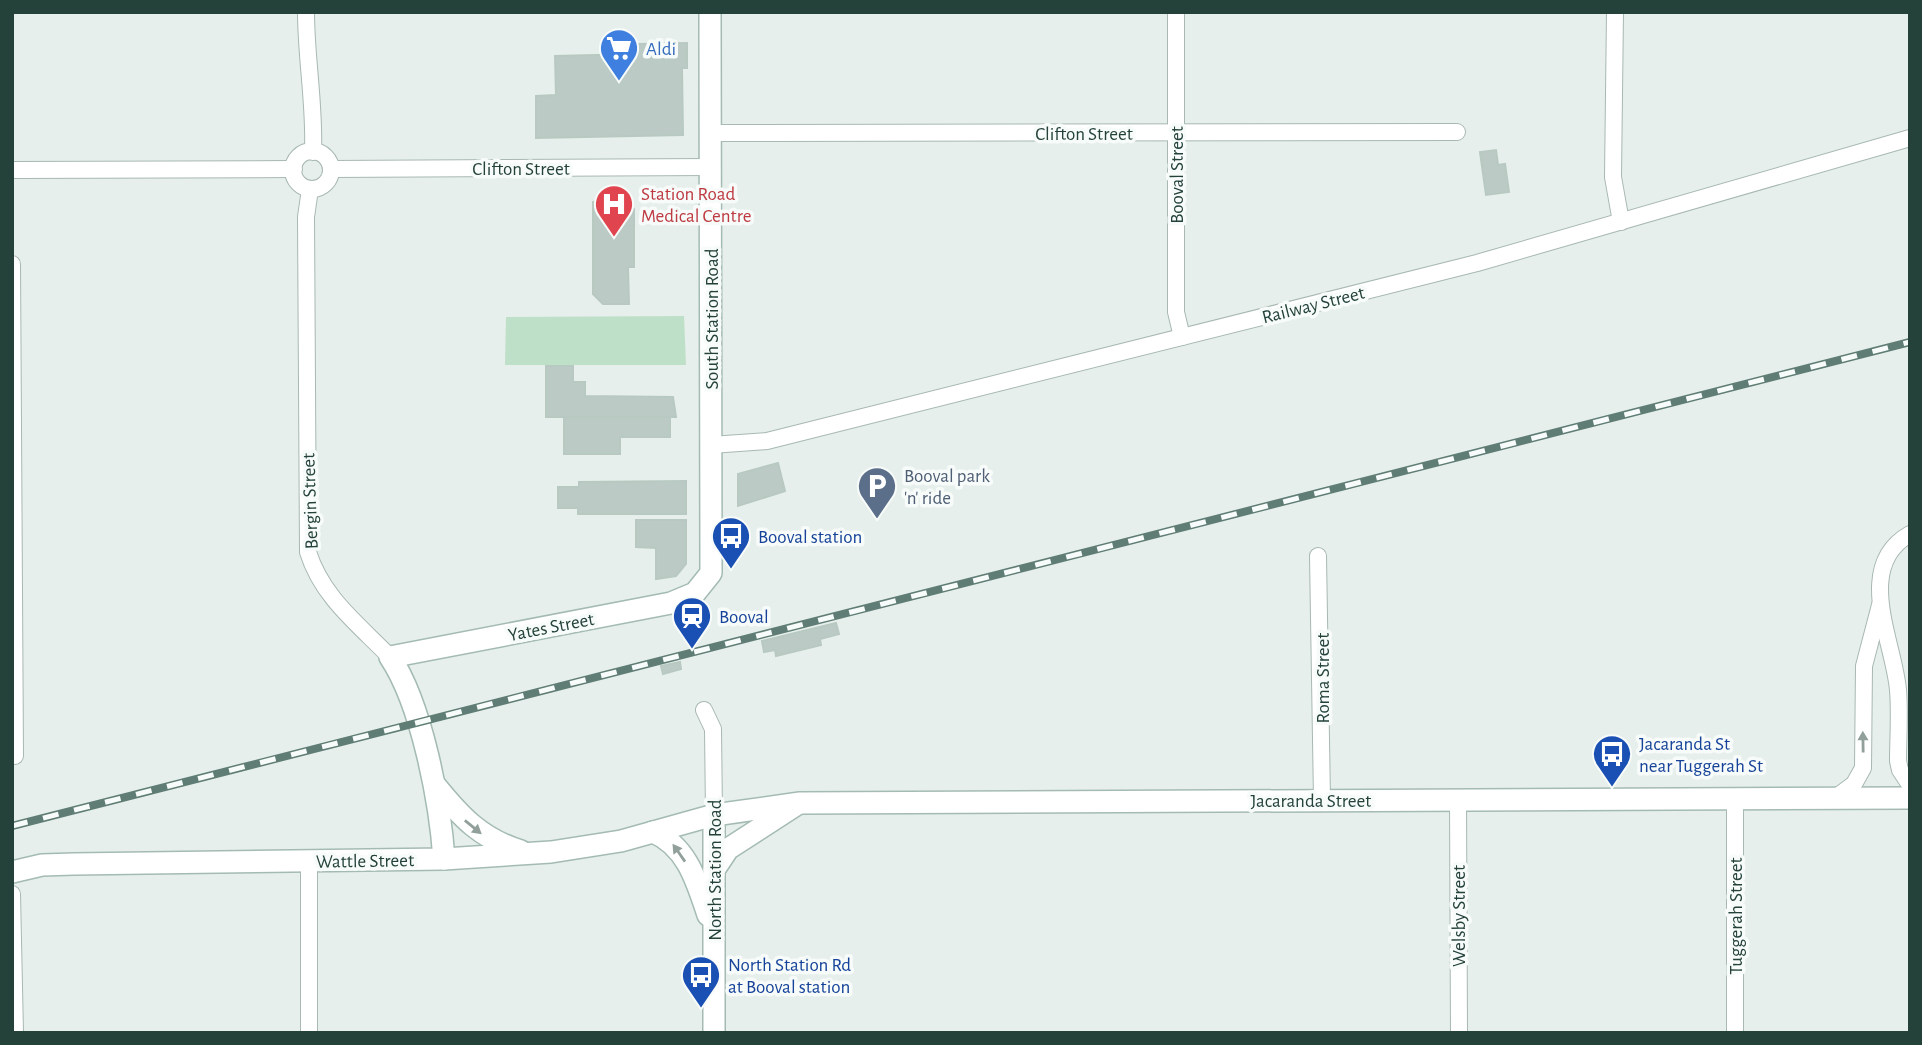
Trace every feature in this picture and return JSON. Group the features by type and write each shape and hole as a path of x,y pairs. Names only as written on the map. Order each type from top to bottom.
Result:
{"street":[{"path":"306,12 314,112 313,152"},
{"name":"South Station Road","path":"706,583 712,568 710,12"},
{"name":"Booval Street","path":"1176,12 1176,312 1182,337"},
{"path":"1615,12 1614,177 1620,222"},
{"name":"Clifton Street","path":"711,132 1457,132"},
{"name":"Railway Street","path":"711,445 767,441 1478,263 1909,138"},
{"path":"313,152 325,156 331,169 325,184 310,189 298,183 294,169 300,156 313,152"},
{"name":"Clifton Street","path":"331,169 711,167"},
{"path":"12,170 294,169"},
{"name":"Bergin Street","path":"310,189 306,218 309,552 315,573 330,596 390,657 409,694 442,828 444,859"},
{"path":"12,264 15,756"},
{"path":"1910,534 1893,547 1884,562 1880,578 1881,605 1898,689 1898,761 1900,770 1910,785"},
{"name":"Roma Street","path":"1318,556 1322,800"},
{"name":"Yates Street","path":"390,657 670,603 695,593 706,583"},
{"path":"1835,798 1854,784 1863,768 1864,666 1881,605"},
{"name":"North Station Road","path":"704,709 713,729 714,1033"},
{"path":"432,781 474,829 486,838 529,854"},
{"name":"Jacaranda Street","path":"714,815 800,803 1910,798"},
{"name":"Tuggerah Street","path":"1735,799 1735,1033"},
{"name":"Welsby Street","path":"1458,800 1459,1033"},
{"path":"713,870 728,849 800,803"},
{"name":"Wattle Street","path":"12,872 42,865 444,859 529,854 573,850 714,815"},
{"path":"653,832 676,847 685,861 695,878 713,930"},
{"path":"309,861 309,1033"},
{"path":"12,894 15,1033"}],"green space":[{"path":"684,316 686,365 505,365 506,317"}],"building":[{"name":"Aldi","path":"687,43 687,68 682,68 683,135 536,138 536,96 556,95 555,56 637,54 637,44"},
{"path":"1496,150 1498,165 1505,164 1509,192 1486,195 1480,152"},
{"name":"Station Road Medical Centre","path":"597,197 621,197 634,209 634,267 628,267 629,304 603,304 593,294 593,202 597,201"},
{"path":"546,366 573,366 573,382 585,382 585,396 673,397 676,417 546,417"},
{"path":"564,417 670,417 670,437 620,437 620,454 564,454"},
{"path":"778,463 785,491 738,506 738,474"},
{"path":"686,481 686,514 578,514 578,508 558,508 558,487 579,487 579,482"},
{"path":"636,520 686,520 686,564 676,576 656,579 656,548 636,547"},
{"path":"836,623 839,634 820,639 821,645 776,656 775,650 764,652 762,641"},
{"path":"680,662 681,669 663,674 661,666"}],"railway":[{"path":"12,826 1910,342"}],"place":[{"name":"Aldi","path":"619,82"},
{"name":"Station Road Medical Centre","path":"614,238"},
{"name":"Booval park 'n' ride","path":"877,520"},
{"name":"Booval station","path":"731,570"},
{"name":"Booval","path":"692,650"},
{"name":"Jacaranda St near Tuggerah St","path":"1612,788"},
{"name":"North Station Rd at Booval station","path":"701,1009"}]}
